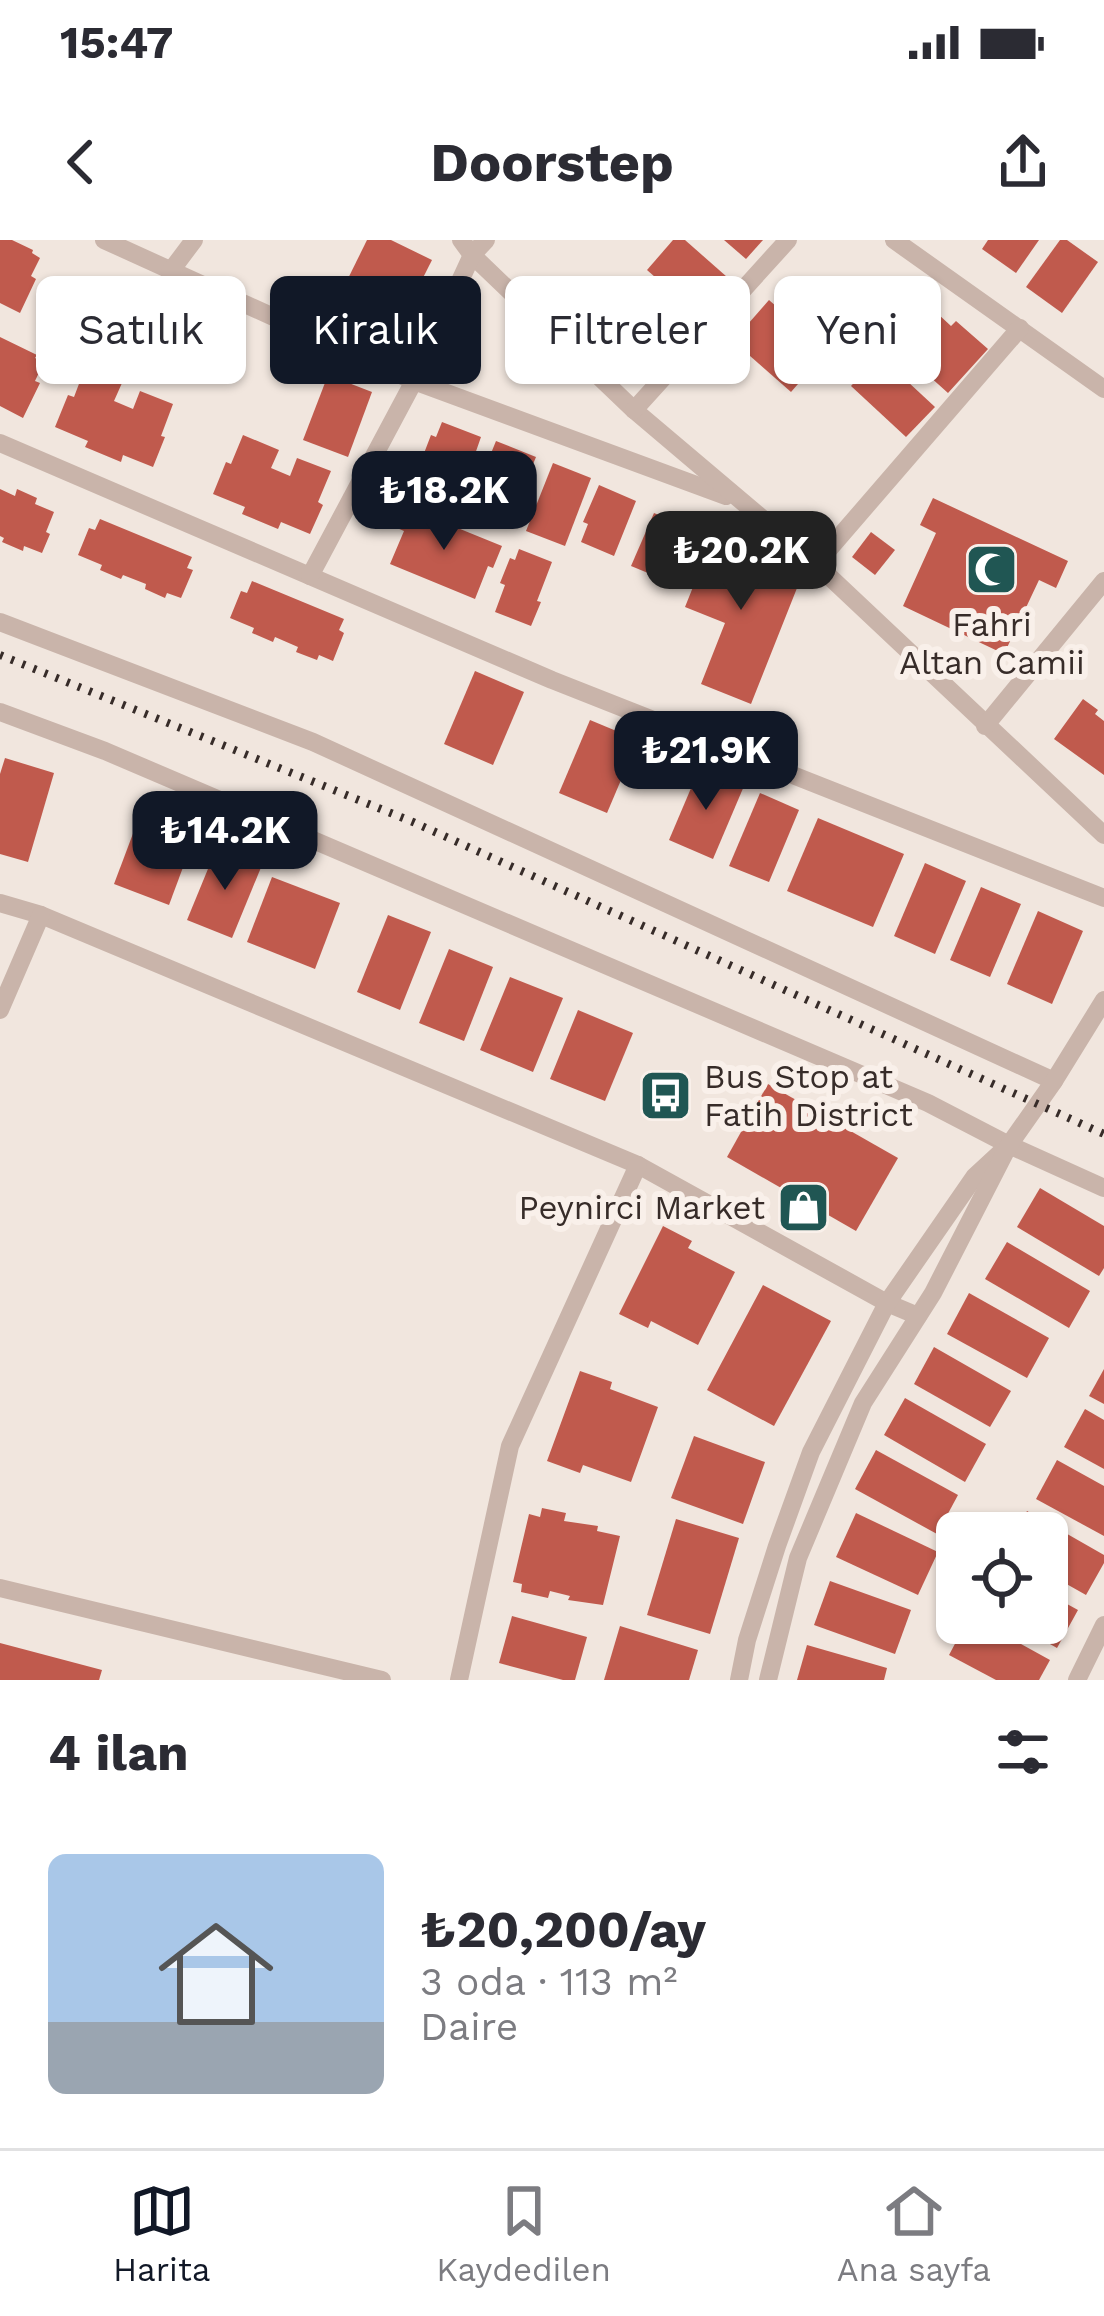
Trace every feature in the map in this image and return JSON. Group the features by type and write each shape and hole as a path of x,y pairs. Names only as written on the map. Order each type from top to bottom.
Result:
{"street":[{"path":"104,240 270,317"},
{"path":"170,272 194,240"},
{"path":"634,410 788,240"},
{"path":"894,240 1104,389"},
{"path":"460,276 473,245 634,410 816,564 1104,835"},
{"path":"816,564 1020,328"},
{"path":"310,576 412,384"},
{"path":"422,384 739,501"},
{"path":"0,442 552,680 1104,898"},
{"path":"985,726 1104,581"},
{"path":"0,622 313,742 1054,1081"},
{"path":"0,712 105,751 884,1084 1104,1188"},
{"path":"0,902 41,914 638,1165 887,1304 919,1316"},
{"path":"0,1010 41,914"},
{"path":"768,1680 798,1558 863,1403 919,1316 1010,1145 1104,1000"},
{"path":"739,1680 747,1640 811,1452 887,1304 974,1176 1010,1145"},
{"path":"459,1680 510,1445 638,1165"},
{"path":"0,1588 382,1680"},
{"path":"1077,1680 1102,1636"}],"building":[{"path":"0,240 12,240 40,258 31,276 36,279 20,313 0,303"},
{"path":"367,240 391,240 432,260 424,276 349,276"},
{"path":"673,240 685,240 726,276 654,276 647,270"},
{"path":"724,240 763,240 746,259"},
{"path":"988,240 1039,240 1016,273 982,249"},
{"path":"1060,240 1098,262 1062,313 1026,287"},
{"path":"769,300 774,304 774,377 750,356 750,322"},
{"path":"941,317 951,326 956,321 988,349 948,393 938,384"},
{"path":"0,337 36,355 35,381 40,384 23,418 0,406"},
{"path":"79,384 122,384 114,401 133,409 140,391 173,404 153,467 123,455 121,462 85,447 88,441 55,427 68,395 74,397"},
{"path":"325,384 351,384 372,392 348,457 303,440"},
{"path":"910,384 935,407 906,437 851,386"},
{"path":"442,422 481,437 459,500 413,482 431,435 436,437"},
{"path":"243,435 279,450 271,468 290,476 297,458 331,471 310,534 281,522 278,529 242,514 245,507 213,494"},
{"path":"496,441 536,457 513,523 475,508"},
{"path":"553,463 591,478 565,546 526,531"},
{"path":"599,485 636,501 614,556 581,542 588,524 583,522"},
{"path":"0,489 15,496 17,489 54,512 42,553 2,542"},
{"name":"Fahri Altan Camii","path":"933,498 1068,561 1056,588 1039,580 1004,654 903,606 936,533 920,525"},
{"path":"406,507 502,546 475,599 390,564 404,531 397,528"},
{"path":"654,513 688,528 665,580 631,566"},
{"path":"100,519 192,557 187,568 193,570 181,598 167,593 165,598 145,589 146,584 123,575 121,579 78,555 89,528 95,530"},
{"path":"715,532 762,551 799,583 751,704 701,684 725,623 685,607"},
{"path":"871,532 895,550 875,575 852,557"},
{"path":"519,549 552,562 531,626 495,612 505,585 500,583"},
{"path":"252,581 344,619 333,661 296,652 298,647 275,637 273,642 230,618 241,591 247,593"},
{"path":"475,671 524,692 493,765 444,744"},
{"path":"1083,699 1104,721 1104,775 1054,739"},
{"path":"590,720 638,740 607,813 559,793"},
{"path":"5,758 54,773 28,862 0,854 0,774"},
{"path":"700,767 744,786 713,859 669,840"},
{"path":"760,793 799,810 769,882 729,866"},
{"path":"140,815 195,835 169,905 114,884"},
{"path":"818,818 904,854 873,927 787,891"},
{"path":"217,847 262,865 232,938 187,920"},
{"path":"925,863 966,881 935,954 894,936"},
{"path":"272,877 340,903 315,969 247,942"},
{"path":"981,887 1021,904 990,977 950,960"},
{"path":"1038,911 1083,931 1052,1004 1007,984"},
{"path":"388,915 431,932 400,1010 357,992"},
{"path":"449,949 493,967 464,1041 419,1023"},
{"path":"510,977 563,998 533,1072 480,1050"},
{"path":"578,1010 633,1033 605,1101 550,1079"},
{"path":"768,1084 898,1158 856,1231 727,1157"},
{"path":"1040,1188 1104,1226 1104,1268 1099,1276 1017,1227"},
{"path":"663,1226 692,1241 688,1248 735,1272 698,1345 651,1321 648,1328 619,1314"},
{"path":"1007,1242 1090,1291 1069,1328 985,1279"},
{"path":"763,1285 831,1321 774,1426 707,1390"},
{"path":"969,1293 1049,1338 1027,1378 947,1334"},
{"path":"934,1347 1011,1391 990,1427 914,1384"},
{"path":"1104,1369 1104,1404 1089,1396"},
{"path":"580,1371 612,1382 610,1389 658,1407 631,1482 583,1465 580,1473 547,1461"},
{"path":"905,1398 986,1444 965,1482 884,1435"},
{"path":"1085,1409 1104,1420 1104,1469 1064,1447"},
{"path":"694,1436 765,1462 743,1524 671,1498"},
{"path":"876,1450 958,1495 949,1512 936,1512 936,1533 855,1489"},
{"path":"1057,1460 1104,1486 1104,1536 1068,1516 1068,1512 1036,1499"},
{"path":"542,1508 566,1513 564,1521 598,1526 597,1531 620,1536 603,1605 568,1600 570,1596 550,1591 548,1598 521,1592 522,1584 513,1582 529,1514 540,1517"},
{"path":"856,1513 936,1551 918,1595 836,1557"},
{"path":"676,1519 739,1538 710,1634 647,1615"},
{"path":"1068,1534 1104,1555 1086,1595 1068,1585"},
{"path":"830,1581 911,1610 895,1654 814,1625"},
{"path":"1068,1605 1078,1610 1068,1628"},
{"path":"512,1616 587,1637 575,1680 499,1663"},
{"path":"620,1626 698,1650 689,1680 604,1680"},
{"path":"0,1643 102,1670 99,1680 0,1680"},
{"path":"955,1644 1021,1644 1050,1660 1039,1680 996,1680 949,1655"},
{"path":"807,1645 887,1668 884,1680 797,1680"}],"railway":[{"path":"0,655 413,822 1104,1134"}],"place":[{"name":"Fahri Altan Camii","path":"992,570"},
{"name":"Bus Stop at Fatih District","path":"665,1095"},
{"name":"Peynirci Market","path":"804,1207"}]}
